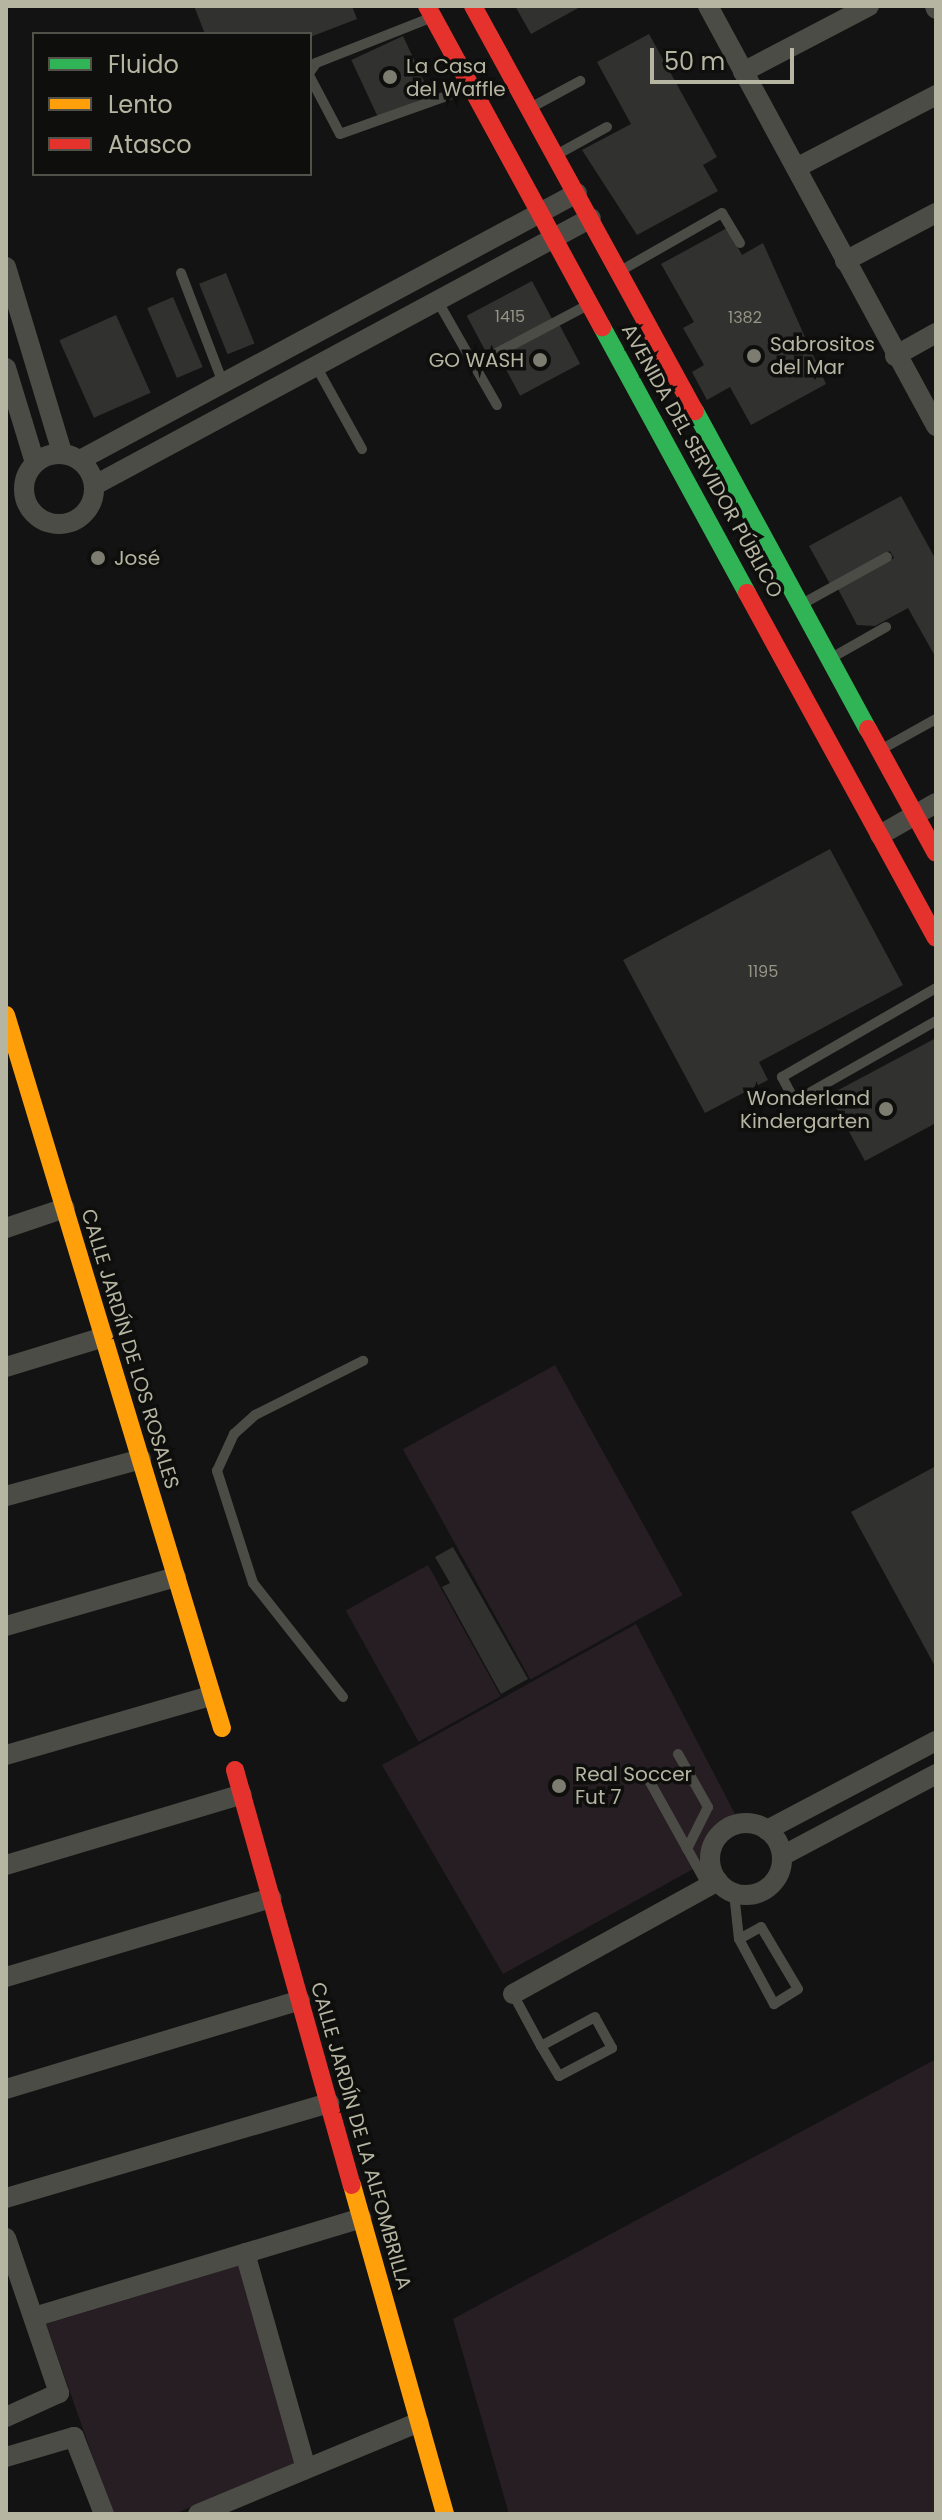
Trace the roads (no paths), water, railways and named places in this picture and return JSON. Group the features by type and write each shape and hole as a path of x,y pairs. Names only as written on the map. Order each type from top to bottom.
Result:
{"street":[{"name":"AVENIDA DEL SERVIDOR PÚBLICO","path":"473,6 936,853"},
{"path":"708,6 895,356 936,426"},
{"path":"743,72 869,6"},
{"name":"AVENIDA DEL SERVIDOR PÚBLICO","path":"430,11 936,938"},
{"path":"796,168 936,95"},
{"path":"35,463 71,456 223,383 577,193"},
{"path":"845,261 936,213"},
{"path":"95,485 591,218"},
{"path":"6,267 71,456 95,485 93,501 77,518 39,519 23,492 35,463 6,368"},
{"path":"895,356 936,333"},
{"path":"880,835 936,803"},
{"name":"CALLE JARDÍN DE LOS ROSALES","path":"6,1015 211,1696"},
{"path":"6,1228 65,1208"},
{"path":"6,1367 104,1337"},
{"path":"6,1496 141,1459"},
{"path":"6,1626 176,1577"},
{"path":"6,1755 211,1696 222,1728"},
{"path":"767,1830 936,1741"},
{"name":"CALLE JARDÍN DE LA ALFOMBRILLA","path":"235,1770 445,2514"},
{"path":"513,1994 720,1886 772,1883 782,1856 936,1774"},
{"path":"6,1865 242,1794"},
{"path":"720,1886 710,1862 720,1834 748,1823 767,1830 782,1856"},
{"path":"6,1977 271,1898"},
{"path":"6,2089 300,2000"},
{"path":"6,2198 329,2103"},
{"path":"34,2317 361,2218"},
{"path":"6,2238 59,2393 7,2417 14,2454 74,2437 104,2514"},
{"path":"245,2253 306,2469"},
{"path":"198,2514 419,2422"}],"lane":[{"path":"312,71 316,63 430,11"},
{"path":"312,79 340,134 471,87"},
{"path":"530,108 580,81"},
{"path":"557,155 607,127"},
{"path":"620,271 722,213 740,243"},
{"path":"181,273 223,383"},
{"path":"437,300 497,405"},
{"path":"474,365 591,303"},
{"path":"316,366 362,449"},
{"path":"802,604 887,557"},
{"path":"831,658 886,627"},
{"path":"881,749 936,719"},
{"path":"936,988 782,1077 795,1101 936,1021"},
{"path":"343,1697 253,1583 217,1471 234,1434 255,1415 363,1361"},
{"path":"678,1754 708,1807 687,1849"},
{"path":"645,1773 687,1849 720,1886 739,1939 774,2004 798,1989 761,1927 739,1939"},
{"path":"513,1994 541,2046 559,2076 612,2048 595,2017 541,2046"}],"place":[{"name":"La Casa del Waffle","path":"390,77"},
{"name":"Sabrositos del Mar","path":"754,356"},
{"name":"GO WASH","path":"540,360"},
{"name":"José","path":"98,558"},
{"name":"Wonderland Kindergarten","path":"886,1109"},
{"name":"Real Soccer Fut 7","path":"559,1786"}]}
